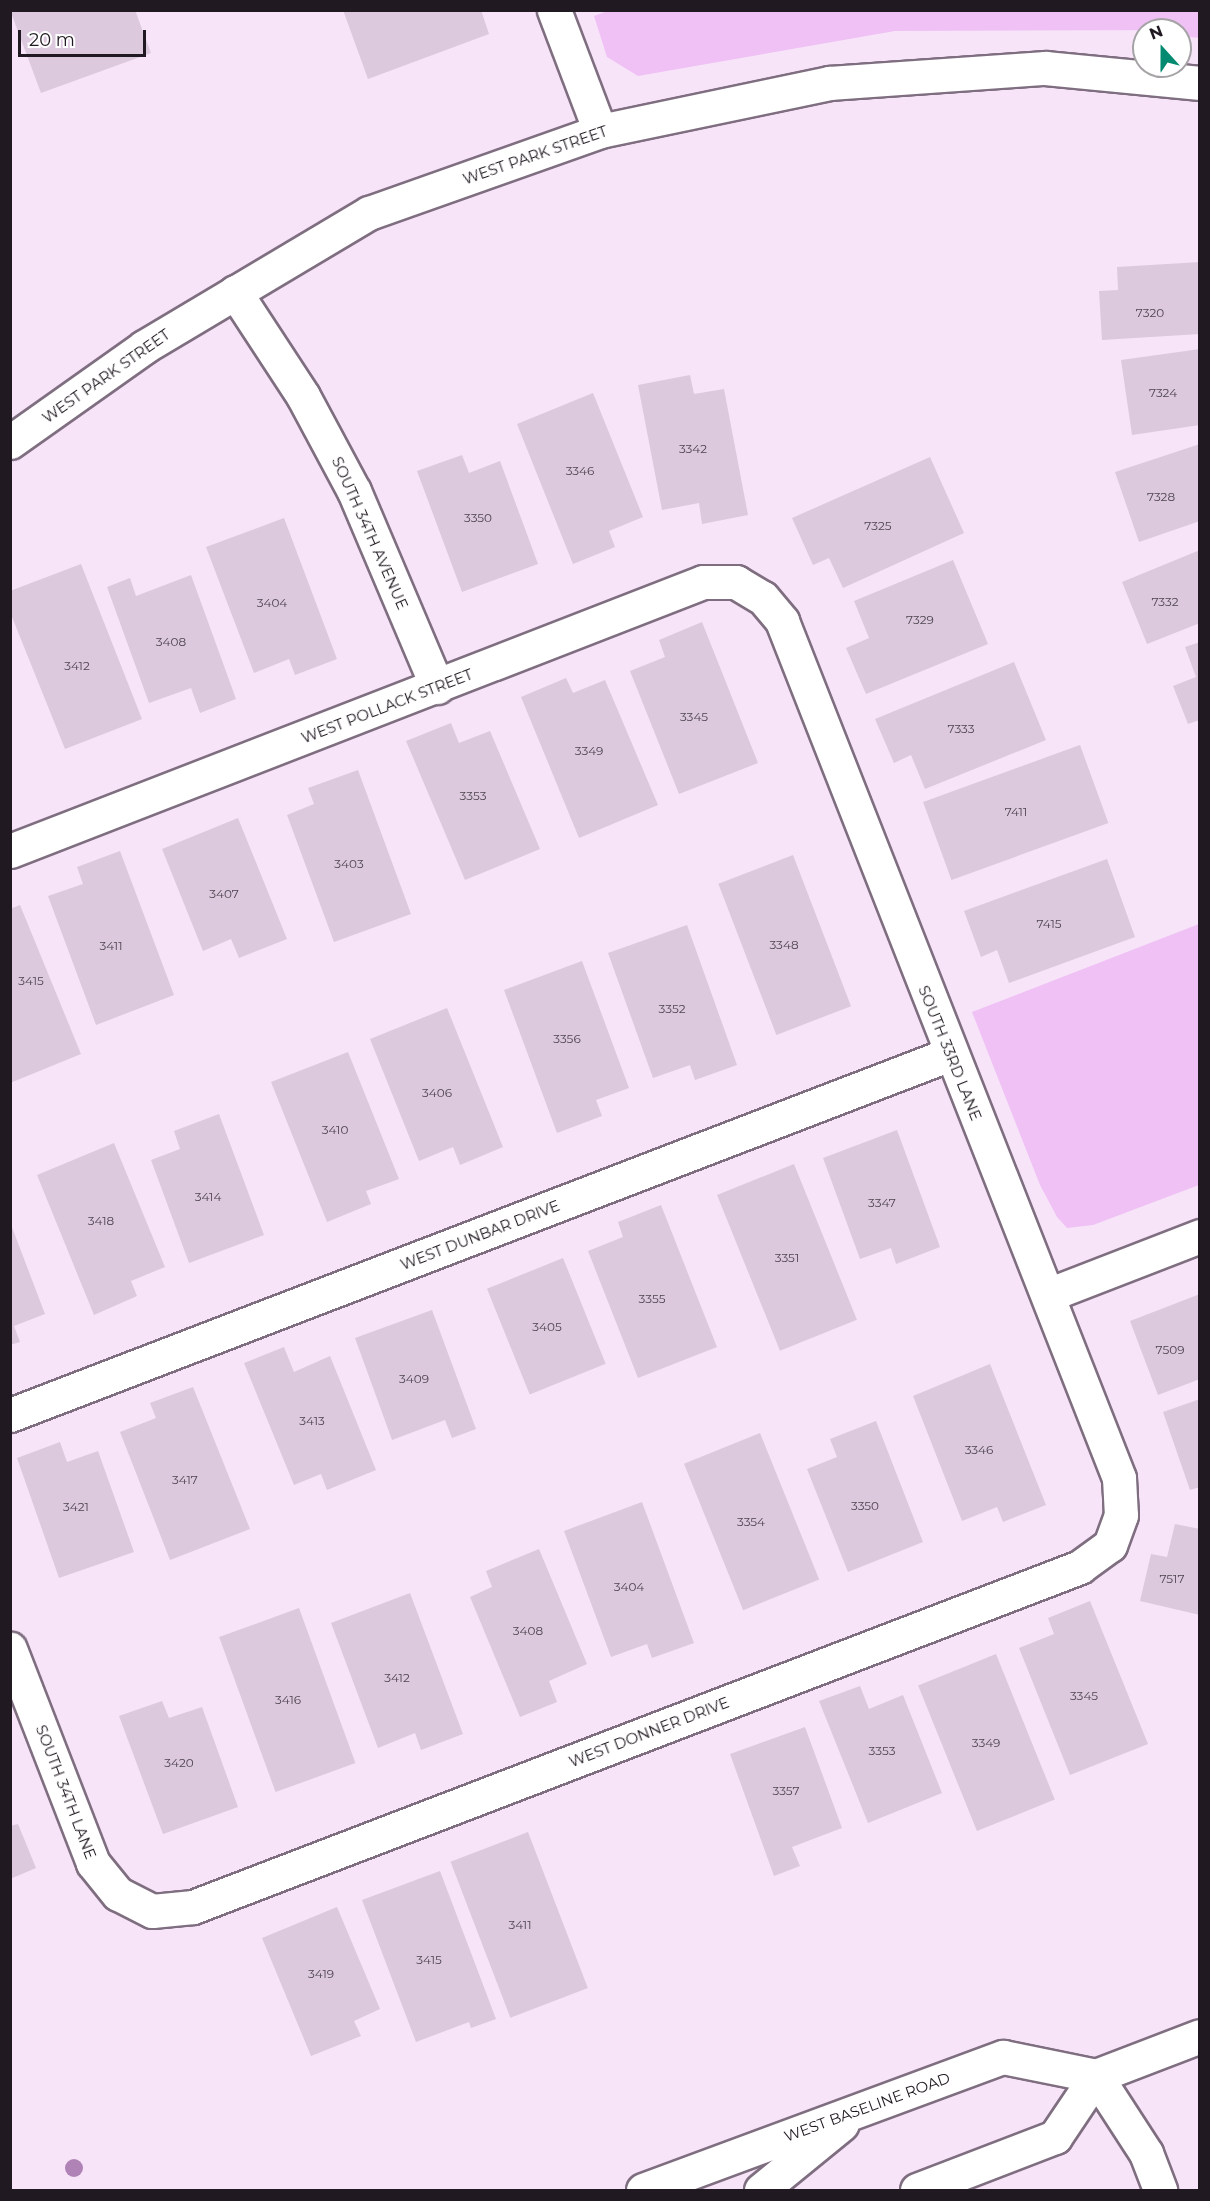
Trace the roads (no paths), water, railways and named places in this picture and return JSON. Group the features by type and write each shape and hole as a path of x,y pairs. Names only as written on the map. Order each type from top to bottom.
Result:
{"street":[{"path":"554,10 600,131"},
{"name":"WEST PARK STREET","path":"10,442 144,347 369,213 600,131 829,83 1045,68 1200,83"},
{"name":"SOUTH 34TH AVENUE","path":"235,292 303,396 354,491 437,687"},
{"name":"WEST POLLACK STREET","path":"10,851 704,582 736,582 763,598"},
{"name":"SOUTH 33RD LANE","path":"763,598 782,621 950,1054 1048,1295 1119,1478 1121,1515"},
{"name":"WEST DUNBAR DRIVE","path":"10,1415 950,1054"},
{"path":"1048,1295 1200,1236"},
{"name":"WEST DONNER DRIVE","path":"152,1911 193,1907 1080,1567 1110,1545 1121,1515"},
{"name":"SOUTH 34TH LANE","path":"10,1648 93,1863 117,1894 152,1911"},
{"path":"917,2190 1055,2137 1096,2076 1200,2036"},
{"name":"WEST BASELINE ROAD","path":"643,2190 1003,2057 1096,2076"},
{"path":"1096,2076 1146,2153 1160,2190"},
{"path":"761,2190 860,2109"}]}
